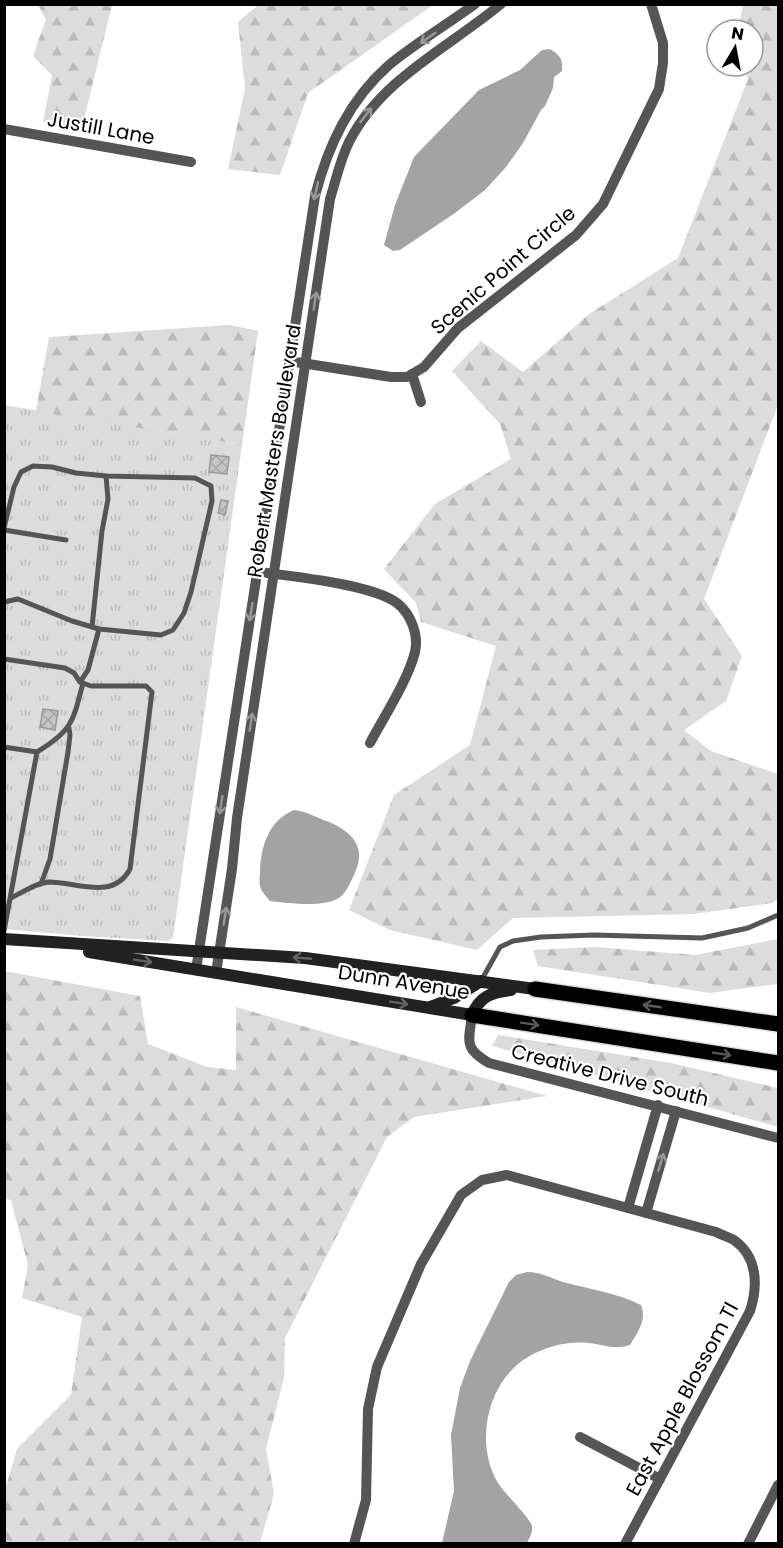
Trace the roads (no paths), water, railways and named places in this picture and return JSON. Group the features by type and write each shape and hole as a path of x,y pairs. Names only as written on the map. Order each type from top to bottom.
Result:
{"main road":[{"name":"Dunn Avenue","path":"4,939 305,958 778,1024"},
{"name":"Dunn Avenue","path":"23,941 778,1063"},
{"path":"429,1008 454,998 481,981"},
{"path":"472,1015 477,1004 485,996 498,991 535,989"}],"street":[{"name":"Robert Masters Boulevard","path":"196,970 315,196 323,166 332,142 348,113 369,86 389,65 476,4"},
{"name":"Robert Masters Boulevard","path":"216,973 232,869 237,818 330,199 338,169 348,143 360,123 380,98 401,79 501,4"},
{"name":"Scenic Point Circle","path":"412,374 424,367 461,326 576,235 603,204 659,89 663,43 651,4"},
{"name":"Justill Lane","path":"4,129 191,162"},
{"path":"290,361 391,377 407,377 412,374 421,402"},
{"path":"257,571 375,592 396,602 409,615 416,641 411,666 370,743"},
{"name":"Creative Drive South","path":"472,1015 470,1048 474,1054 489,1062 778,1138"},
{"path":"628,1208 658,1106"},
{"path":"646,1213 676,1110"},
{"name":"East Apple Blossom Tl","path":"354,1544 366,1500 365,1443 368,1409 377,1367 421,1264 461,1195 482,1180 507,1175 716,1232 735,1241 750,1258 755,1276 755,1293 750,1311 626,1544"},
{"path":"580,1437 660,1479"},
{"path":"748,1544 778,1485"}],"lane":[{"path":"4,602 18,599 96,628 161,635 173,630 184,613 191,592 212,501 211,486 195,478 106,476 76,473 52,466 33,466 21,472 14,487 4,529 66,540"},
{"path":"41,884 50,859 70,735 69,728 81,683 88,670 96,628 102,531 108,499 106,476"},
{"path":"4,659 64,668 74,673 81,683 91,686 146,686 152,692 130,869 120,881 106,886 91,888 60,883 41,884 11,895"},
{"path":"5,748 37,752 57,740 69,728"},
{"path":"4,931 37,752"},
{"path":"4,888 11,895"},
{"path":"481,981 500,946 513,941 541,937 594,935 702,938 748,928 778,915"}]}
